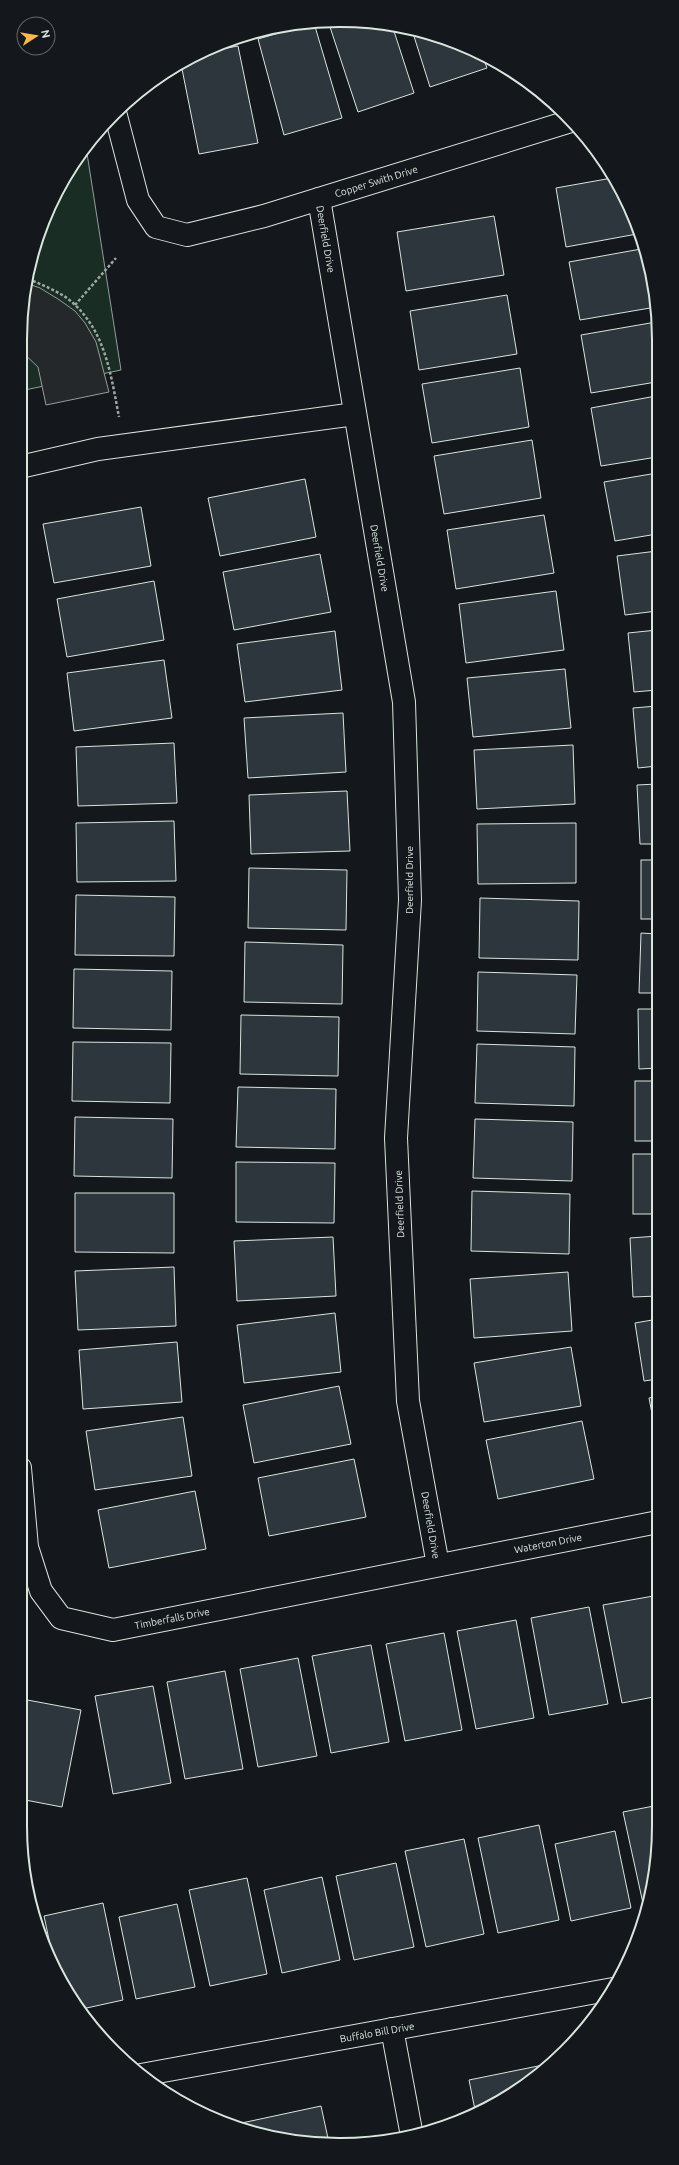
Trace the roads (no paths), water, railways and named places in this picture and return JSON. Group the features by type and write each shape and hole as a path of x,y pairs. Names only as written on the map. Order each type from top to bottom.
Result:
{"street":[{"name":"Copper Swith Drive","path":"117,121 138,200 156,227 187,235 264,216 565,124"},
{"name":"Deerfield Drive","path":"319,199 404,702 410,900 396,1138 408,1401 438,1565"},
{"path":"27,465 98,449 355,414"},
{"name":"Waterton Drive","path":"438,1565 652,1523"},
{"name":"Timberfalls Drive","path":"27,1547 41,1591 61,1618 113,1630 438,1565"},
{"name":"Buffalo Bill Drive","path":"150,2073 604,1991"},
{"path":"392,2029 411,2129"}]}
